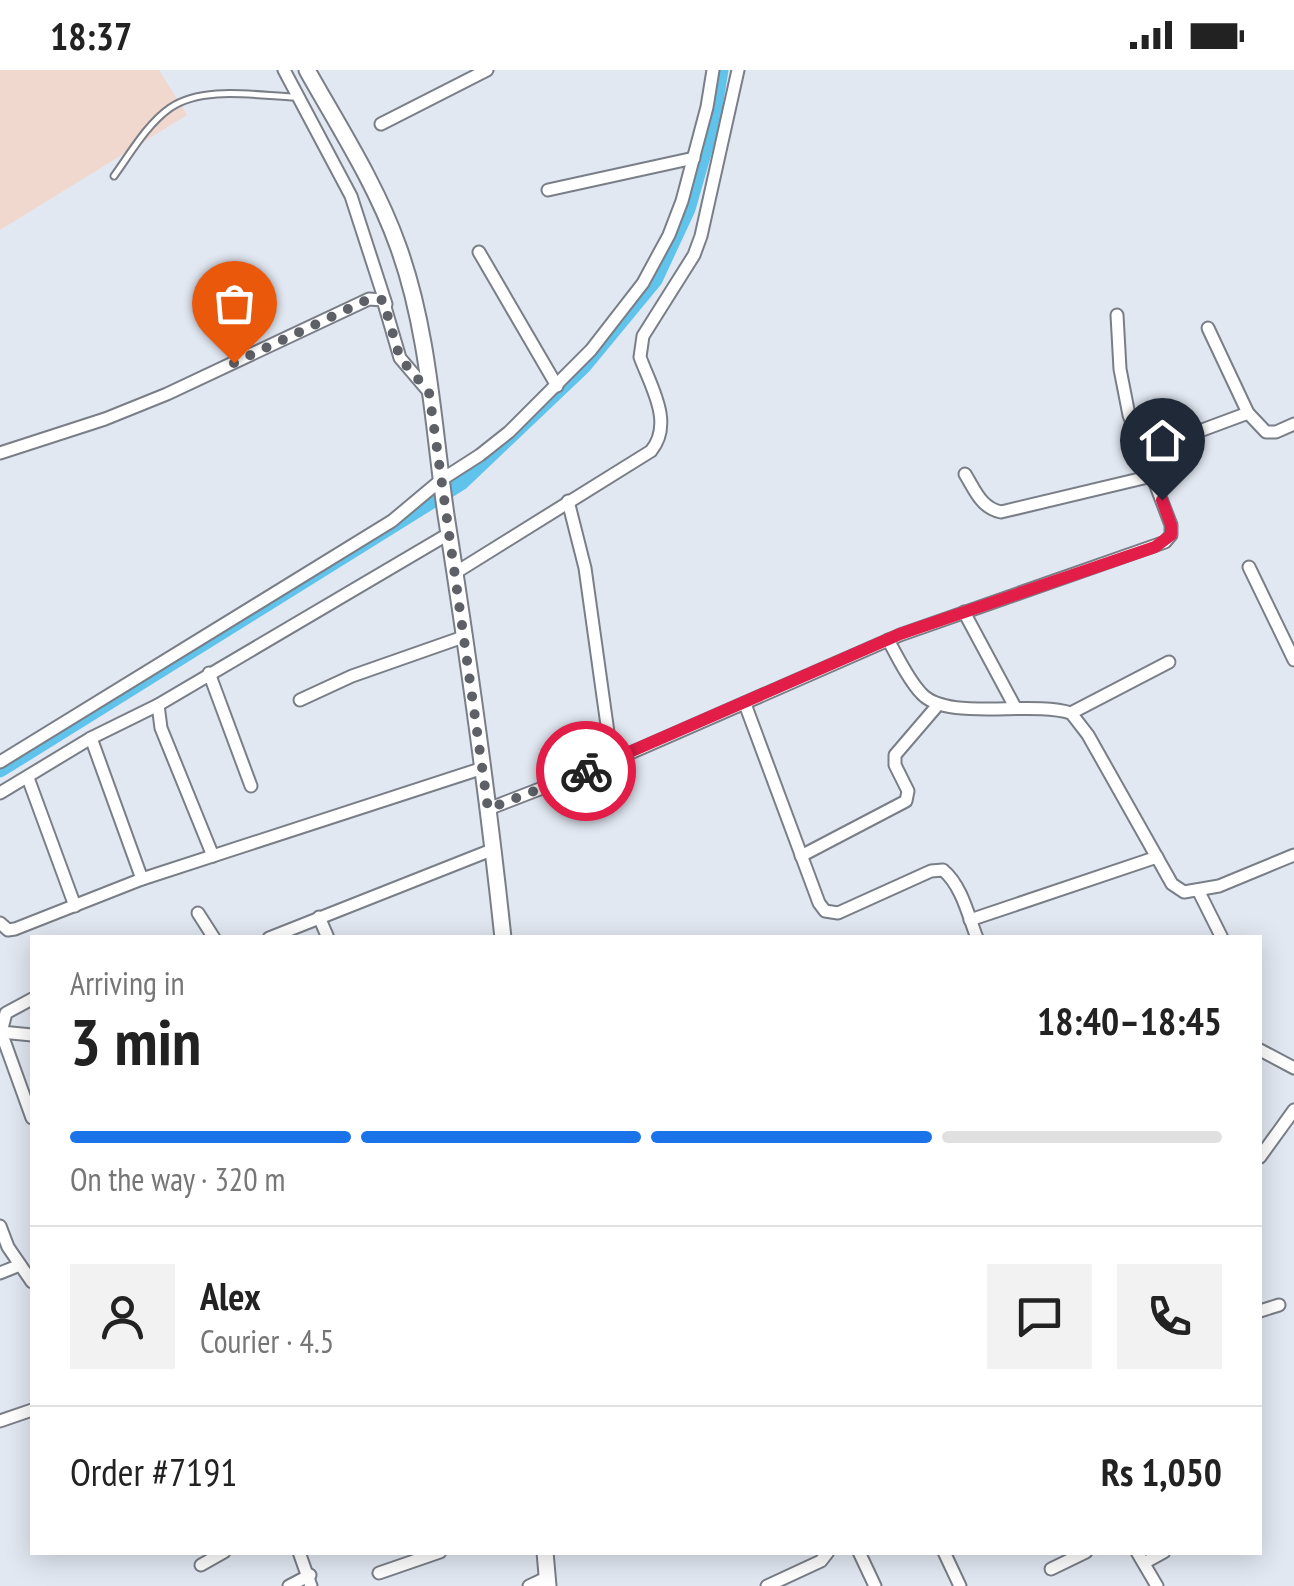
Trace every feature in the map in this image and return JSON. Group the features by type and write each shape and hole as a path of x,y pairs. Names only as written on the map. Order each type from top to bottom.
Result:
{"main road":[{"path":"308,70 385,212 400,249 424,354 466,636 503,935"},
{"path":"546,1555 548,1581"}],"street":[{"path":"284,70 351,196 400,358 429,392"},
{"path":"382,124 486,70"},
{"path":"0,762 392,521 495,444 557,386 608,330 656,262 682,201 713,70"},
{"path":"455,573 651,450 662,433 663,422 640,347 702,236 738,70"},
{"path":"548,190 694,158"},
{"path":"479,252 557,386"},
{"path":"0,454 167,394 369,299 378,298 388,308"},
{"path":"488,809 612,761 888,640 1165,542 1171,535 1171,525 1124,393 1117,315"},
{"path":"1208,328 1248,413 1266,432 1294,424"},
{"path":"1142,452 1248,413"},
{"path":"965,474 982,504 1001,512 1152,476"},
{"path":"568,502 585,568 612,761"},
{"path":"0,794 450,533"},
{"path":"1249,567 1294,660"},
{"path":"964,612 1014,706"},
{"path":"300,700 352,676 466,636"},
{"path":"888,640 922,695 937,706 953,708 1034,706 1071,713 1168,662"},
{"path":"209,673 251,786"},
{"path":"745,704 825,912 838,912 931,870 943,870 952,877 976,935"},
{"path":"158,705 161,728 213,856"},
{"path":"802,856 906,801 908,791 895,754 937,706"},
{"path":"1071,713 1088,734 1172,884 1184,892 1199,892 1294,855"},
{"path":"91,738 142,879"},
{"path":"0,923 8,930 15,929 142,879 483,768"},
{"path":"28,778 75,906"},
{"path":"276,935 494,850"},
{"path":"970,920 1158,857"},
{"path":"1199,892 1220,935"},
{"path":"198,913 212,935"},
{"path":"319,917 327,935"},
{"path":"30,1001 6,1013 0,1032 30,1113"},
{"path":"0,1032 30,1035"},
{"path":"1262,1051 1294,1068"},
{"path":"1262,1154 1294,1110"},
{"path":"0,1226 8,1247 28,1272"},
{"path":"0,1273 28,1272"},
{"path":"1262,1310 1280,1305"},
{"path":"0,1421 30,1411"},
{"path":"200,1565 218,1555"},
{"path":"290,1586 311,1581 300,1555"},
{"path":"379,1572 431,1555"},
{"path":"767,1586 825,1555"},
{"path":"860,1555 875,1586"},
{"path":"945,1555 960,1586"},
{"path":"1051,1569 1080,1555"},
{"path":"1140,1558 1156,1586"},
{"path":"528,1586 548,1581"}],"lane":[{"path":"114,176 155,122 189,98 299,97"}],"shaded area":[{"path":"0,70 159,70 187,115 0,230"}],"waterway":[{"path":"0,770 461,483 584,366 655,280 688,209 712,125 721,70"}],"way so far":[{"path":"234,363 369,299 383,300 400,358 429,392 488,809 586,771"}],"route":[{"path":"586,771 900,634 1155,547 1171,535 1162,500"}]}
